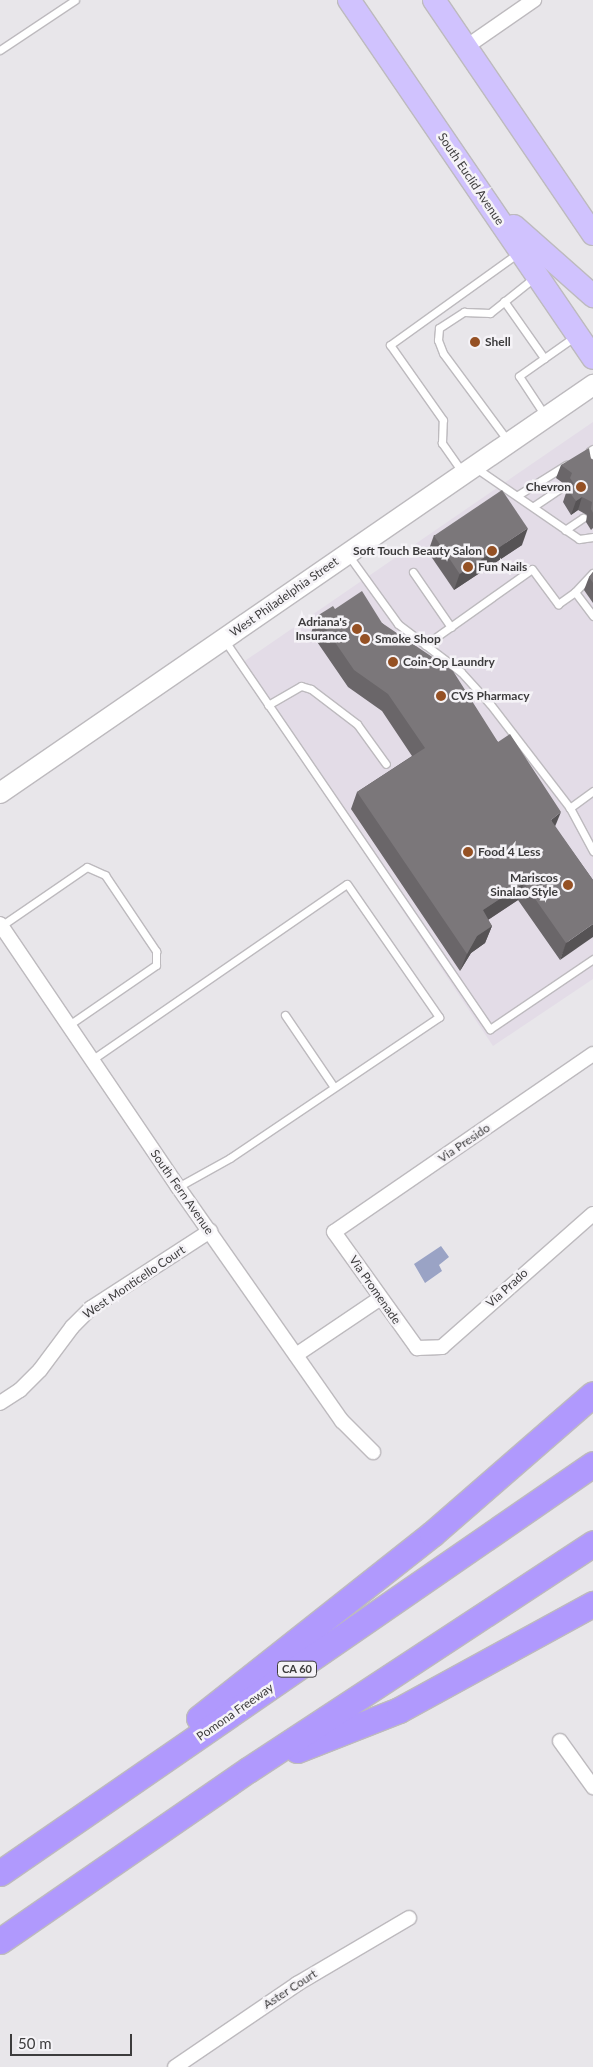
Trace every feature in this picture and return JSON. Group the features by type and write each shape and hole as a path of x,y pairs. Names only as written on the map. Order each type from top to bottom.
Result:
{"highway":[{"path":"42,1845 432,1534 593,1394"},
{"name":"Pomona Freeway","path":"0,1873 593,1464"},
{"path":"0,1941 248,1770 593,1543"},
{"path":"248,1770 399,1710 593,1604"}],"main road":[{"name":"South Euclid Avenue","path":"349,0 593,358"},
{"path":"434,0 593,234"},
{"path":"458,160 519,232 593,296"},
{"name":"West Philadelphia Street","path":"0,793 593,385"}],"street":[{"path":"466,47 534,0"},
{"name":"South Fern Avenue","path":"1,925 178,1187 342,1421 373,1452"},
{"name":"Via Presido","path":"334,1232 593,1054"},
{"name":"Via Prado","path":"417,1348 442,1347 593,1214"},
{"name":"West Monticello Court","path":"0,1403 40,1370 72,1327 92,1308 210,1231"},
{"name":"Via Promenade","path":"334,1232 379,1299 417,1348"},
{"path":"296,1355 379,1299"},
{"path":"560,1740 593,1787"},
{"name":"Aster Court","path":"184,2065 306,1978 409,1918"}],"lane":[{"path":"0,50 76,0"},
{"path":"520,251 390,345 443,420 442,442 468,470 518,495 579,539 593,537"},
{"path":"509,443 460,378 438,340 439,328 450,319 464,312 490,313 537,275"},
{"path":"504,301 544,358"},
{"path":"546,417 519,376 577,334"},
{"path":"582,456 592,452"},
{"path":"518,495 574,461"},
{"path":"534,506 562,488"},
{"path":"565,530 583,518"},
{"path":"347,554 398,624 461,672 478,691 570,808 593,851"},
{"path":"425,645 532,569 558,604 575,592 593,573"},
{"path":"413,572 451,627"},
{"path":"575,592 593,616"},
{"path":"224,639 490,1029 593,958"},
{"path":"268,706 301,686 310,689 357,724 386,764"},
{"path":"570,808 593,792"},
{"path":"1,925 87,867 105,874 156,951 156,965 69,1025"},
{"path":"92,1059 347,884 439,1017 230,1158 178,1187"},
{"path":"285,1016 334,1087"}],"shaded area":[{"path":"593,422 593,979 493,1046 239,665"}],"water":[{"path":"441,1246 449,1257 439,1265 442,1271 425,1283 414,1264"}],"building":[{"path":"589,448 591,459 593,460 593,513 591,509 592,502 582,497 576,501 567,489 574,484 570,478 572,473 561,465"},
{"path":"502,490 528,528 460,574 434,536"},
{"path":"593,572 593,583 589,577"},
{"path":"362,591 382,623 453,671 498,742 510,734 561,812 551,820 593,880 593,924 566,943 524,883 483,910 492,926 477,936 467,954 357,792 425,748 388,694 354,670 317,616 333,606 335,609"}],"place":[{"name":"Shell","path":"475,342"},
{"name":"Chevron","path":"581,487"},
{"name":"Soft Touch Beauty Salon","path":"492,551"},
{"name":"Fun Nails","path":"468,567"},
{"name":"Adriana's Insurance","path":"357,629"},
{"name":"Smoke Shop","path":"365,639"},
{"name":"Coin-Op Laundry","path":"393,662"},
{"name":"CVS Pharmacy","path":"441,696"},
{"name":"Food 4 Less","path":"468,852"},
{"name":"Mariscos Sinalao Style","path":"568,885"}]}
